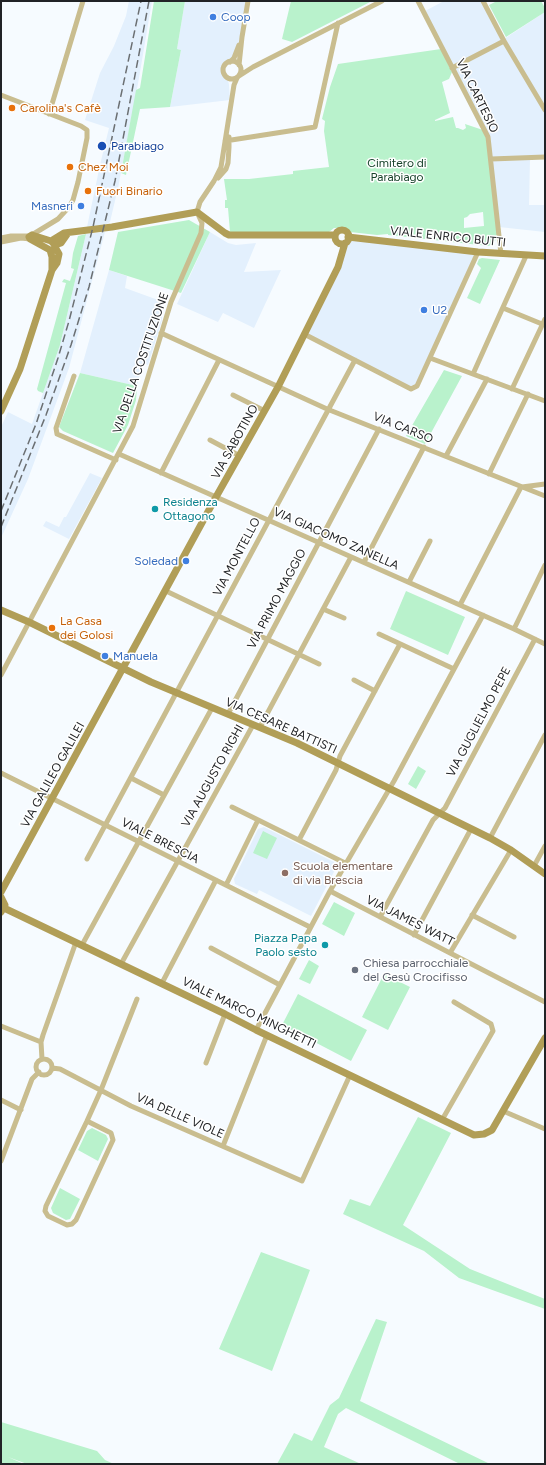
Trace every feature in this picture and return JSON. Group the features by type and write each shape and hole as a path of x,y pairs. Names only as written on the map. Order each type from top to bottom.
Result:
{"street":[{"path":"49,114 83,1"},
{"path":"197,212 200,202 214,181 226,169 229,155 227,141 231,98 234,85 241,71 242,37 248,1"},
{"path":"227,78 231,79 238,77 252,67 382,1"},
{"name":"VIA CARTESIO","path":"418,1 488,137 501,254"},
{"path":"483,1 504,41 545,110"},
{"path":"227,141 315,127 338,23"},
{"path":"231,98 230,86 224,74 224,69 226,64 234,58 242,37"},
{"path":"452,68 504,41"},
{"path":"230,62 234,62 246,68 252,67"},
{"path":"1,95 81,126 87,130 88,134 80,176 70,208 58,219 35,232 31,237 1,242"},
{"path":"491,159 545,157"},
{"path":"53,246 58,236 68,233 197,212 229,235 335,235 342,230 346,232 346,240 339,244 335,235"},
{"name":"VIA DELLA COSTITUZIONE","path":"1,675 133,426 173,298 201,233 202,224 197,212"},
{"path":"1,238 11,236 31,237 53,246 59,254 59,258 52,270 20,369 2,406"},
{"name":"VIALE ENRICO BUTTI","path":"346,240 501,254 545,256"},
{"name":"VIA SABOTINO","path":"124,669 216,497 278,387 338,267 346,240"},
{"path":"304,334 411,389 417,386 478,252"},
{"path":"473,374 526,256"},
{"path":"503,308 542,324"},
{"path":"512,389 545,319"},
{"name":"VIA CARSO","path":"161,333 327,409 545,496"},
{"path":"430,358 545,401"},
{"path":"161,473 219,360"},
{"name":"VIA MONTELLO","path":"87,859 327,409 355,360"},
{"path":"74,376 56,428 57,434 116,460"},
{"path":"446,456 487,379"},
{"path":"490,474 528,394"},
{"path":"233,395 265,411"},
{"name":"VIA PRIMO MAGGIO","path":"228,714 379,429"},
{"path":"210,440 240,456"},
{"path":"364,562 424,447"},
{"name":"VIA GIACOMO ZANELLA","path":"119,454 483,615 545,644"},
{"name":"VIA CARSO","path":"521,487 545,484"},
{"path":"460,605 521,487"},
{"path":"409,582 430,541"},
{"name":"VIA AUGUSTO RIGHI","path":"121,964 178,861 299,654 351,557"},
{"path":"514,629 545,565"},
{"path":"166,591 319,664"},
{"path":"324,609 344,618"},
{"name":"VIA CESARE BATTISTI","path":"1,610 176,693 297,743 490,838 511,850 545,874"},
{"path":"256,1030 310,927 389,788 483,615"},
{"path":"379,634 454,669"},
{"name":"VIA GUGLIELMO PEPE","path":"380,917 433,820 445,808 534,639"},
{"path":"299,840 336,770 340,756 400,644"},
{"name":"VIA GALILEO GALILEI","path":"1,892 124,669"},
{"path":"354,680 375,690"},
{"path":"42,1059 41,1042 79,944 139,841 212,708"},
{"path":"490,838 545,735"},
{"name":"VIALE BRESCIA","path":"1,773 310,927"},
{"path":"131,778 164,795"},
{"path":"232,807 346,863"},
{"path":"226,885 258,820"},
{"path":"414,935 471,829"},
{"path":"534,866 545,846"},
{"path":"450,953 511,850"},
{"path":"162,983 216,880"},
{"name":"VIA JAMES WATT","path":"330,891 545,1002"},
{"path":"1,897 4,902 3,910"},
{"name":"VIALE MARCO MINGHETTI","path":"3,910 162,983 474,1135 484,1134 492,1130 503,1111"},
{"path":"472,915 514,937"},
{"path":"211,948 280,985"},
{"path":"87,1120 111,1132 113,1140 76,1220 72,1224 67,1225 48,1216 45,1209 87,1120 102,1090 137,999"},
{"path":"442,1120 493,1031 491,1024 454,1002"},
{"path":"206,1063 225,1014"},
{"path":"1,1026 41,1042"},
{"path":"223,1146 267,1035"},
{"path":"545,1038 503,1111 545,1129"},
{"path":"42,1059 50,1061 52,1068 48,1074 43,1075 38,1072 36,1068 37,1063 42,1059"},
{"name":"VIA DELLE VIOLE","path":"52,1068 60,1069 131,1106 302,1181 350,1075"},
{"path":"1,1161 32,1079 38,1072"},
{"path":"1,1100 20,1110"}],"shaded area":[{"path":"129,1 152,1 139,78 110,222 107,224 87,227 109,128 85,120 100,73 114,46 126,16"},
{"path":"185,1 247,1 241,36 234,56 224,65 222,70 223,74 228,80 230,100 170,107 181,50 177,49"},
{"path":"444,1 482,1 504,39 545,12 545,156 492,158 489,137 425,11"},
{"path":"530,159 529,205 545,205 545,232 499,227 492,160"},
{"path":"105,232 69,368 28,479 1,538 1,427 8,412 32,424 60,345 86,234"},
{"path":"210,232 228,243 236,245 256,243 244,272 281,270 254,328 223,313 218,322 177,304"},
{"path":"349,240 476,253 416,386 411,387 306,334"},
{"path":"109,270 127,276 125,288 161,301 159,308 162,312 162,320 148,365 143,363 137,386 80,373"},
{"path":"90,473 102,478 69,539 43,526 46,521 59,527"},
{"name":"Scuola elementare di via Brescia","path":"264,827 334,862 336,868 311,916 259,890 257,894 235,884 234,879 258,829"}],"green space":[{"path":"154,1 185,1 177,49 181,50 170,107 140,109 126,175 121,173 136,90 140,88"},
{"path":"291,1 372,1 292,42 282,39"},
{"path":"497,1 541,1 545,8 545,12 506,37 489,5"},
{"name":"Cimitero di Parabiago","path":"441,49 452,72 449,79 442,82 450,113 435,121 453,117 456,128 463,130 466,128 465,124 483,130 487,138 498,238 489,246 388,234 377,235 350,232 342,228 334,228 329,232 230,232 228,208 225,208 225,200 227,200 224,179 249,179 293,174 293,171 329,167 324,131 325,121 322,119 330,87 338,64","holes":["483,212 484,226 464,228 464,218 470,214"]},
{"path":"189,220 210,232 181,293 109,270 118,232"},
{"path":"86,234 60,345 43,393 37,389 66,283 62,282 64,279 70,281 74,269 71,268 73,253 78,236"},
{"path":"479,259 500,260 480,304 467,298 481,268 477,264"},
{"path":"444,370 462,376 425,444 406,436"},
{"path":"80,373 137,386 136,400 128,425 113,453 63,431 59,427"},
{"path":"406,591 465,617 448,655 390,629"},
{"path":"418,766 426,771 416,789 408,784"},
{"path":"263,831 277,838 267,859 253,853"},
{"path":"334,902 355,913 344,936 322,924"},
{"path":"309,960 319,966 310,984 299,979"},
{"path":"384,974 410,987 388,1030 362,1017"},
{"path":"298,994 367,1030 351,1061 282,1025"},
{"path":"418,1117 451,1133 403,1225 470,1269 545,1299 545,1309 459,1278 424,1251 343,1214 350,1199 370,1206"},
{"path":"92,1128 106,1135 108,1139 98,1161 78,1150 87,1131"},
{"path":"60,1188 80,1199 70,1219 66,1220 53,1213 51,1208"},
{"path":"261,1252 310,1270 272,1371 219,1349"},
{"path":"376,1319 387,1322 360,1401 490,1464 460,1464 346,1408 338,1414 324,1447 361,1464 277,1464 294,1433 312,1441 330,1405 339,1398"},
{"path":"1,1422 97,1451 105,1460 114,1464 27,1464 8,1457 24,1464 1,1464"}],"railway":[{"path":"1,511 36,424 69,321 93,227 141,1"},
{"path":"1,527 46,415 71,345 89,287 115,181 149,1"}],"place":[{"name":"Coop","path":"213,17"},
{"name":"Carolina's Cafè","path":"12,108"},
{"name":"Parabiago","path":"102,146"},
{"name":"Chez Moi","path":"70,167"},
{"name":"Fuori Binario","path":"88,191"},
{"name":"Masneri","path":"81,206"},
{"name":"U2","path":"424,310"},
{"name":"Residenza Ottagono","path":"155,509"},
{"name":"Soledad","path":"186,561"},
{"name":"La Casa dei Golosi","path":"52,628"},
{"name":"Manuela","path":"105,656"},
{"name":"Scuola elementare di via Brescia","path":"285,873"},
{"name":"Piazza Papa Paolo sesto","path":"325,945"},
{"name":"Chiesa parrocchiale del Gesù Crocifisso","path":"355,970"}]}
